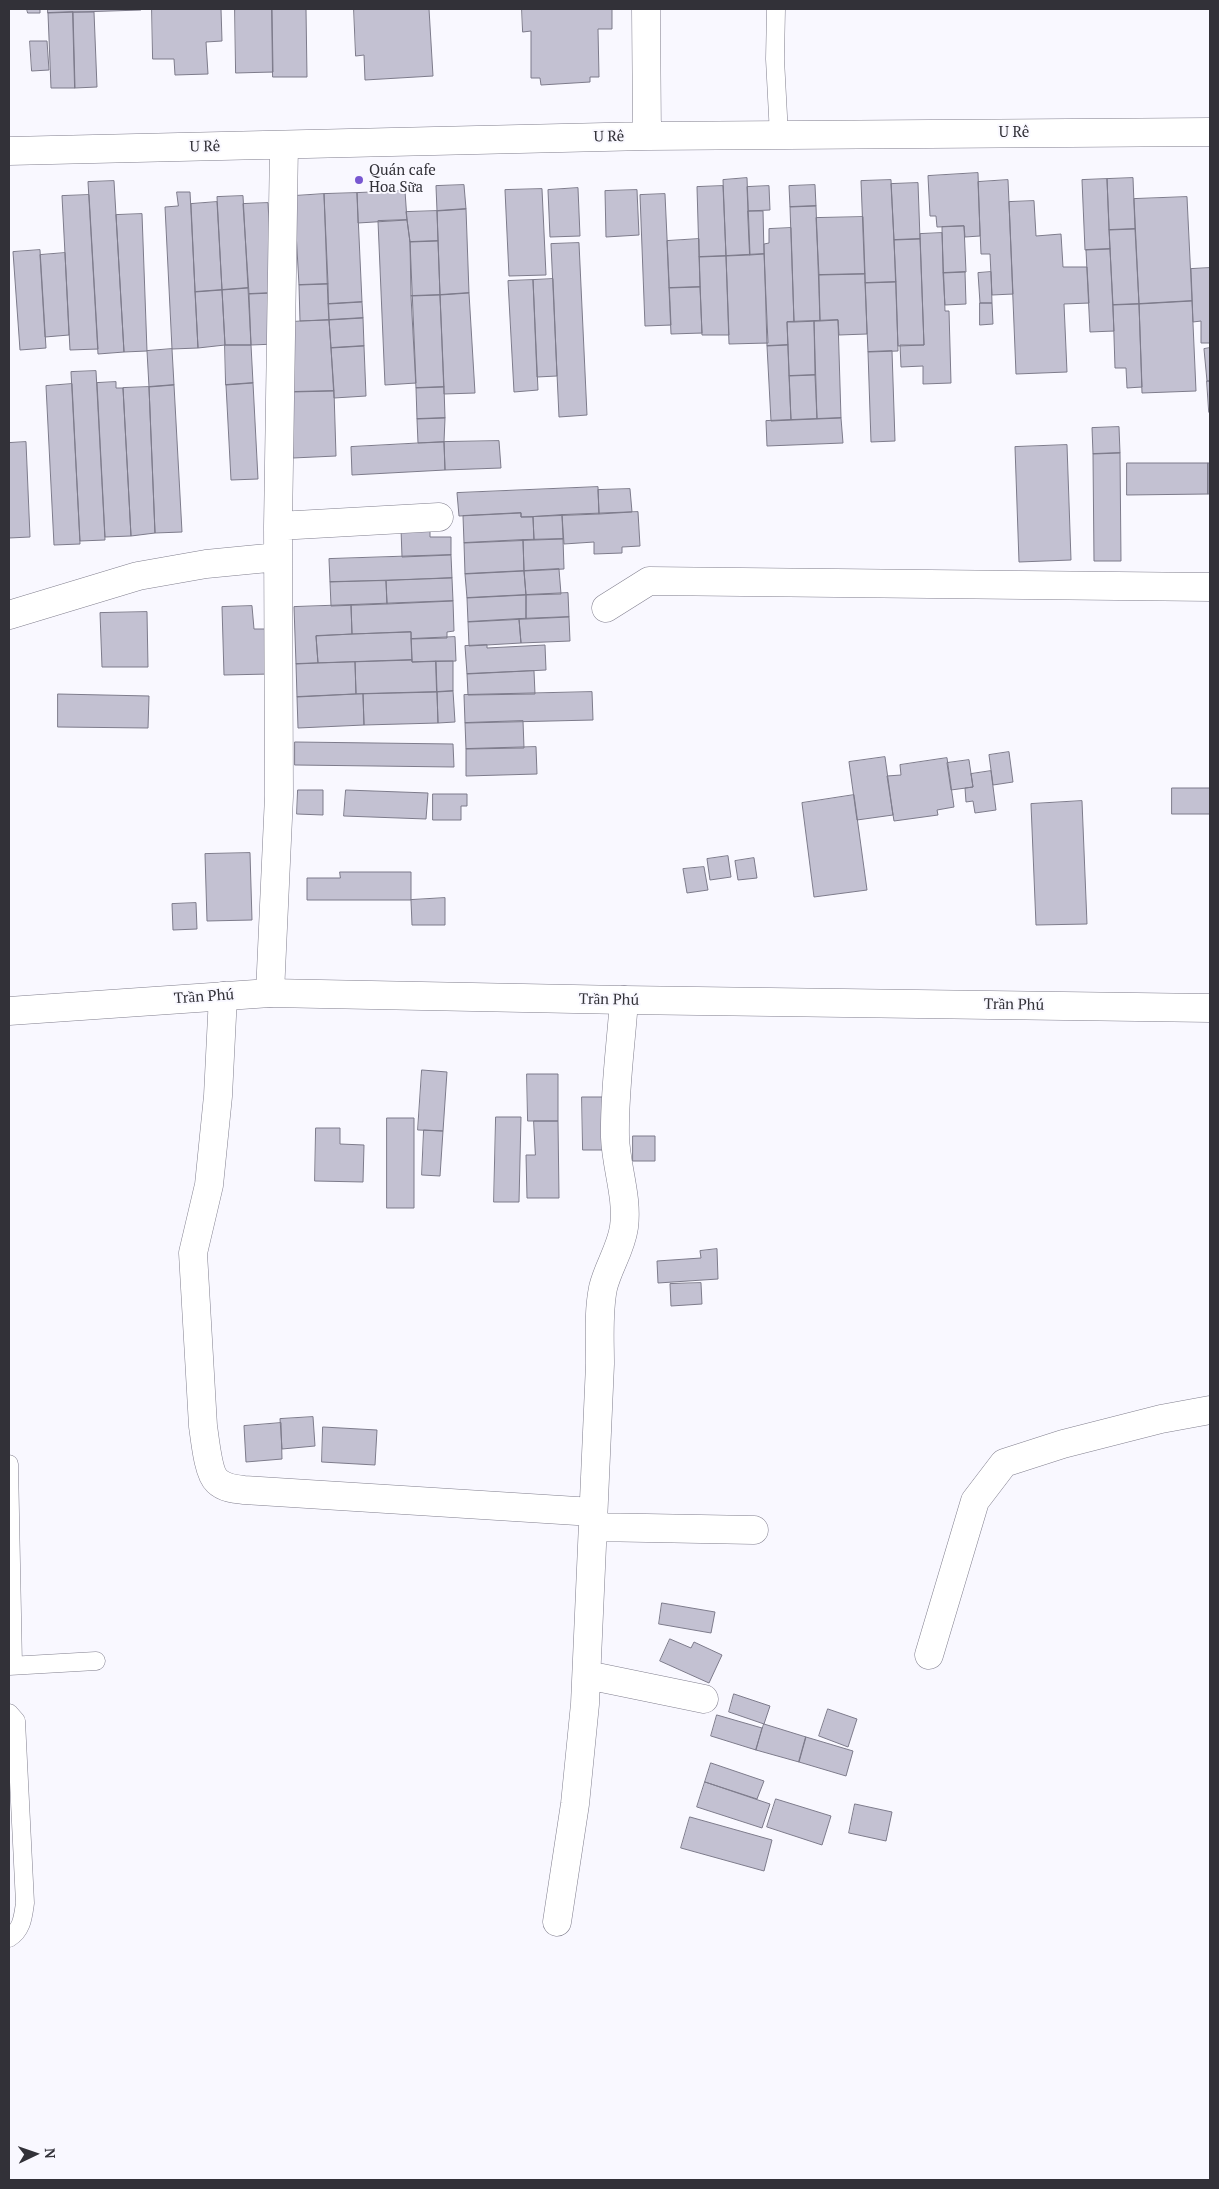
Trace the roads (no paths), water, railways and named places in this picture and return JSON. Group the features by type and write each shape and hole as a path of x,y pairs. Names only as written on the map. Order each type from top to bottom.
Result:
{"street":[{"path":"646,9 647,136"},
{"name":"U Rê","path":"9,151 647,136 1210,132"},
{"path":"270,993 279,796 278,526 284,145"},
{"path":"278,526 439,517"},
{"path":"9,615 138,576 206,564 278,557"},
{"path":"606,608 649,581 1210,587"},
{"name":"Trần Phú","path":"9,1011 270,993 1210,1008"},
{"path":"223,996 218,1096 209,1185 194,1253 203,1426 208,1455 216,1480 227,1488 244,1490 593,1520 754,1530"},
{"path":"557,1922 575,1804 587,1675 600,1364 600,1309 604,1286 616,1258 624,1229 625,1204 616,1156 615,1123 624,1000"},
{"path":"930,1655 975,1501 1004,1463 1063,1444 1161,1419 1210,1410"},
{"path":"587,1675 704,1699"}],"lane":[{"path":"776,9 775,59 779,135"},
{"path":"9,1464 11,1666 96,1661"},
{"path":"9,1712 16,1721 25,1903 23,1922 14,1935 9,1938"}],"place":[{"name":"Quán cafe Hoa Sữa","path":"359,180"}]}
